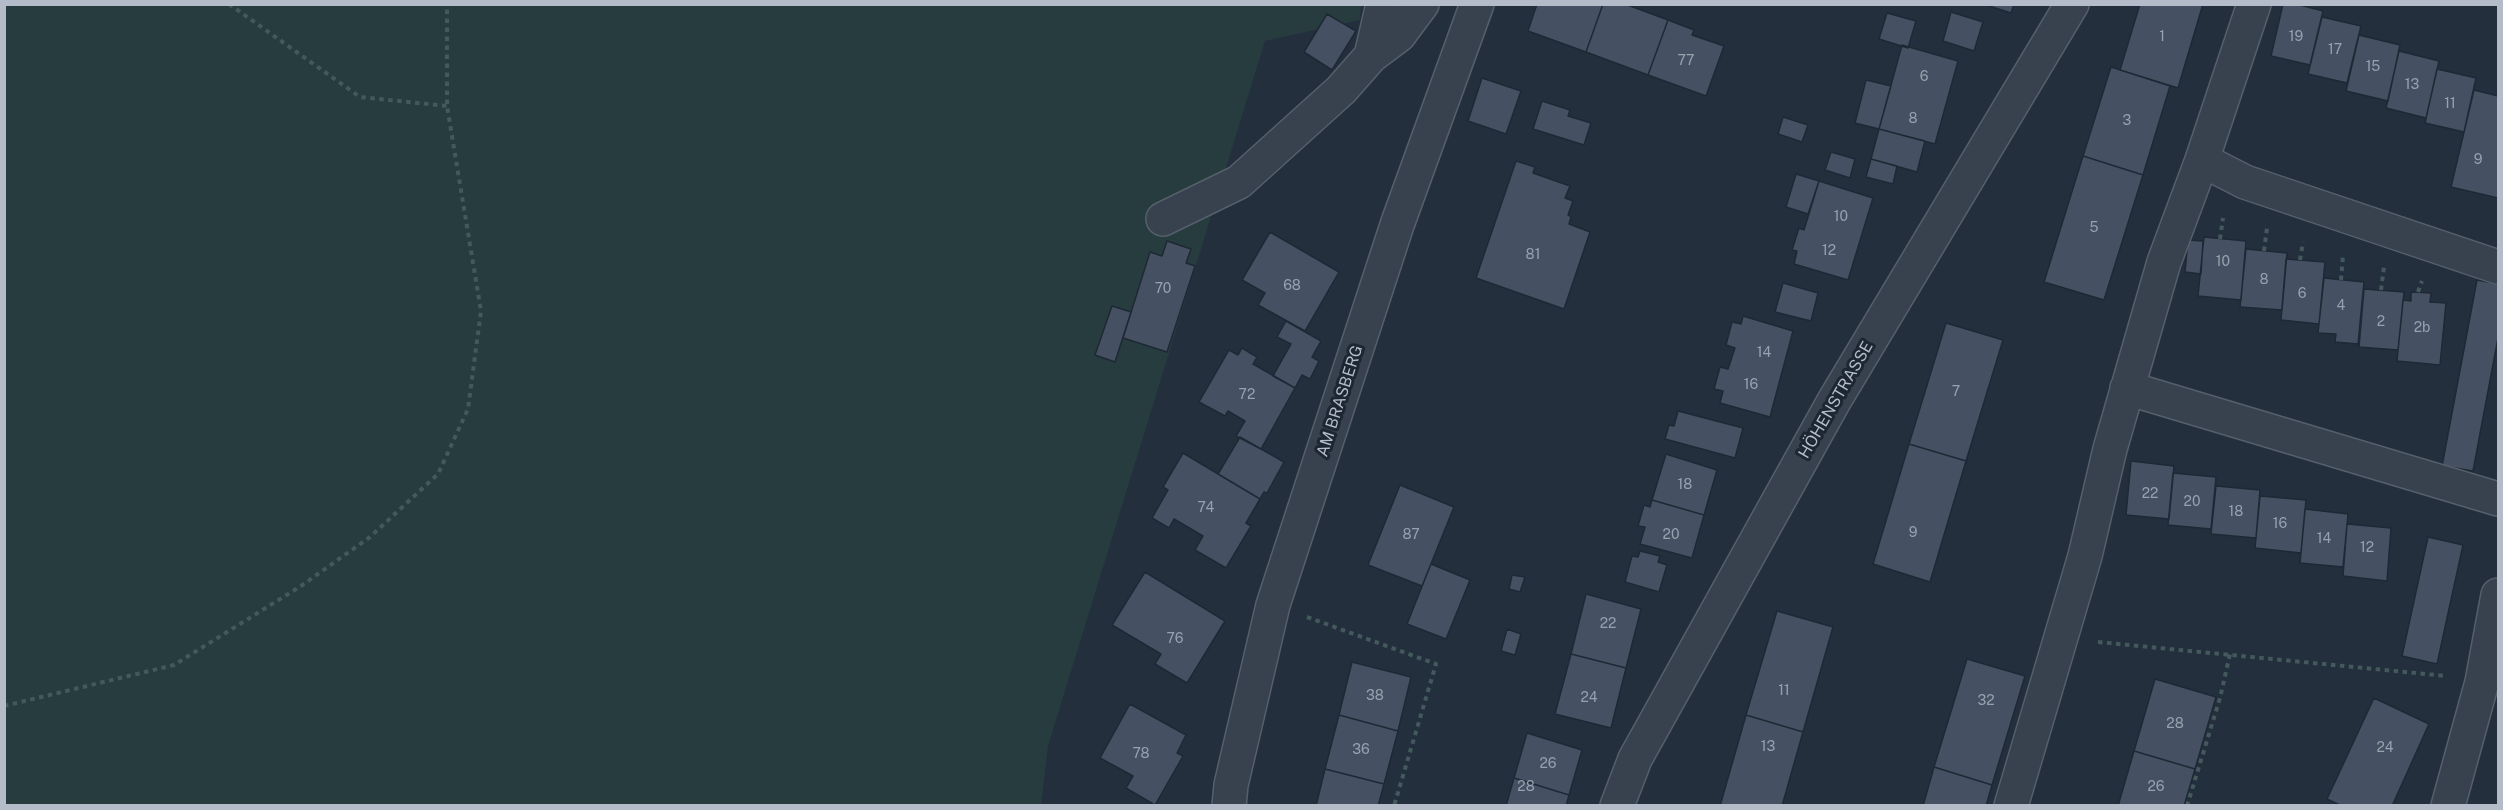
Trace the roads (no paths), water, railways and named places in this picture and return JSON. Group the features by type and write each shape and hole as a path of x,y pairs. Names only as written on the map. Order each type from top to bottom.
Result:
{"street":[{"path":"1371,56 1383,4"},
{"path":"1163,219 1239,182 1341,90 1371,56 1399,36 1422,4"},
{"name":"AM BRASBERG","path":"1229,806 1273,605 1397,225 1478,4"},
{"name":"HÖHENSTRASSE","path":"1617,806 1635,759 1834,401 2072,4"},
{"path":"2011,806 2085,556 2110,449 2164,262 2202,160 2254,4"},
{"path":"2202,160 2245,182 2499,267"},
{"path":"2127,388 2499,499"},
{"path":"2448,806 2482,682 2499,595"}]}
